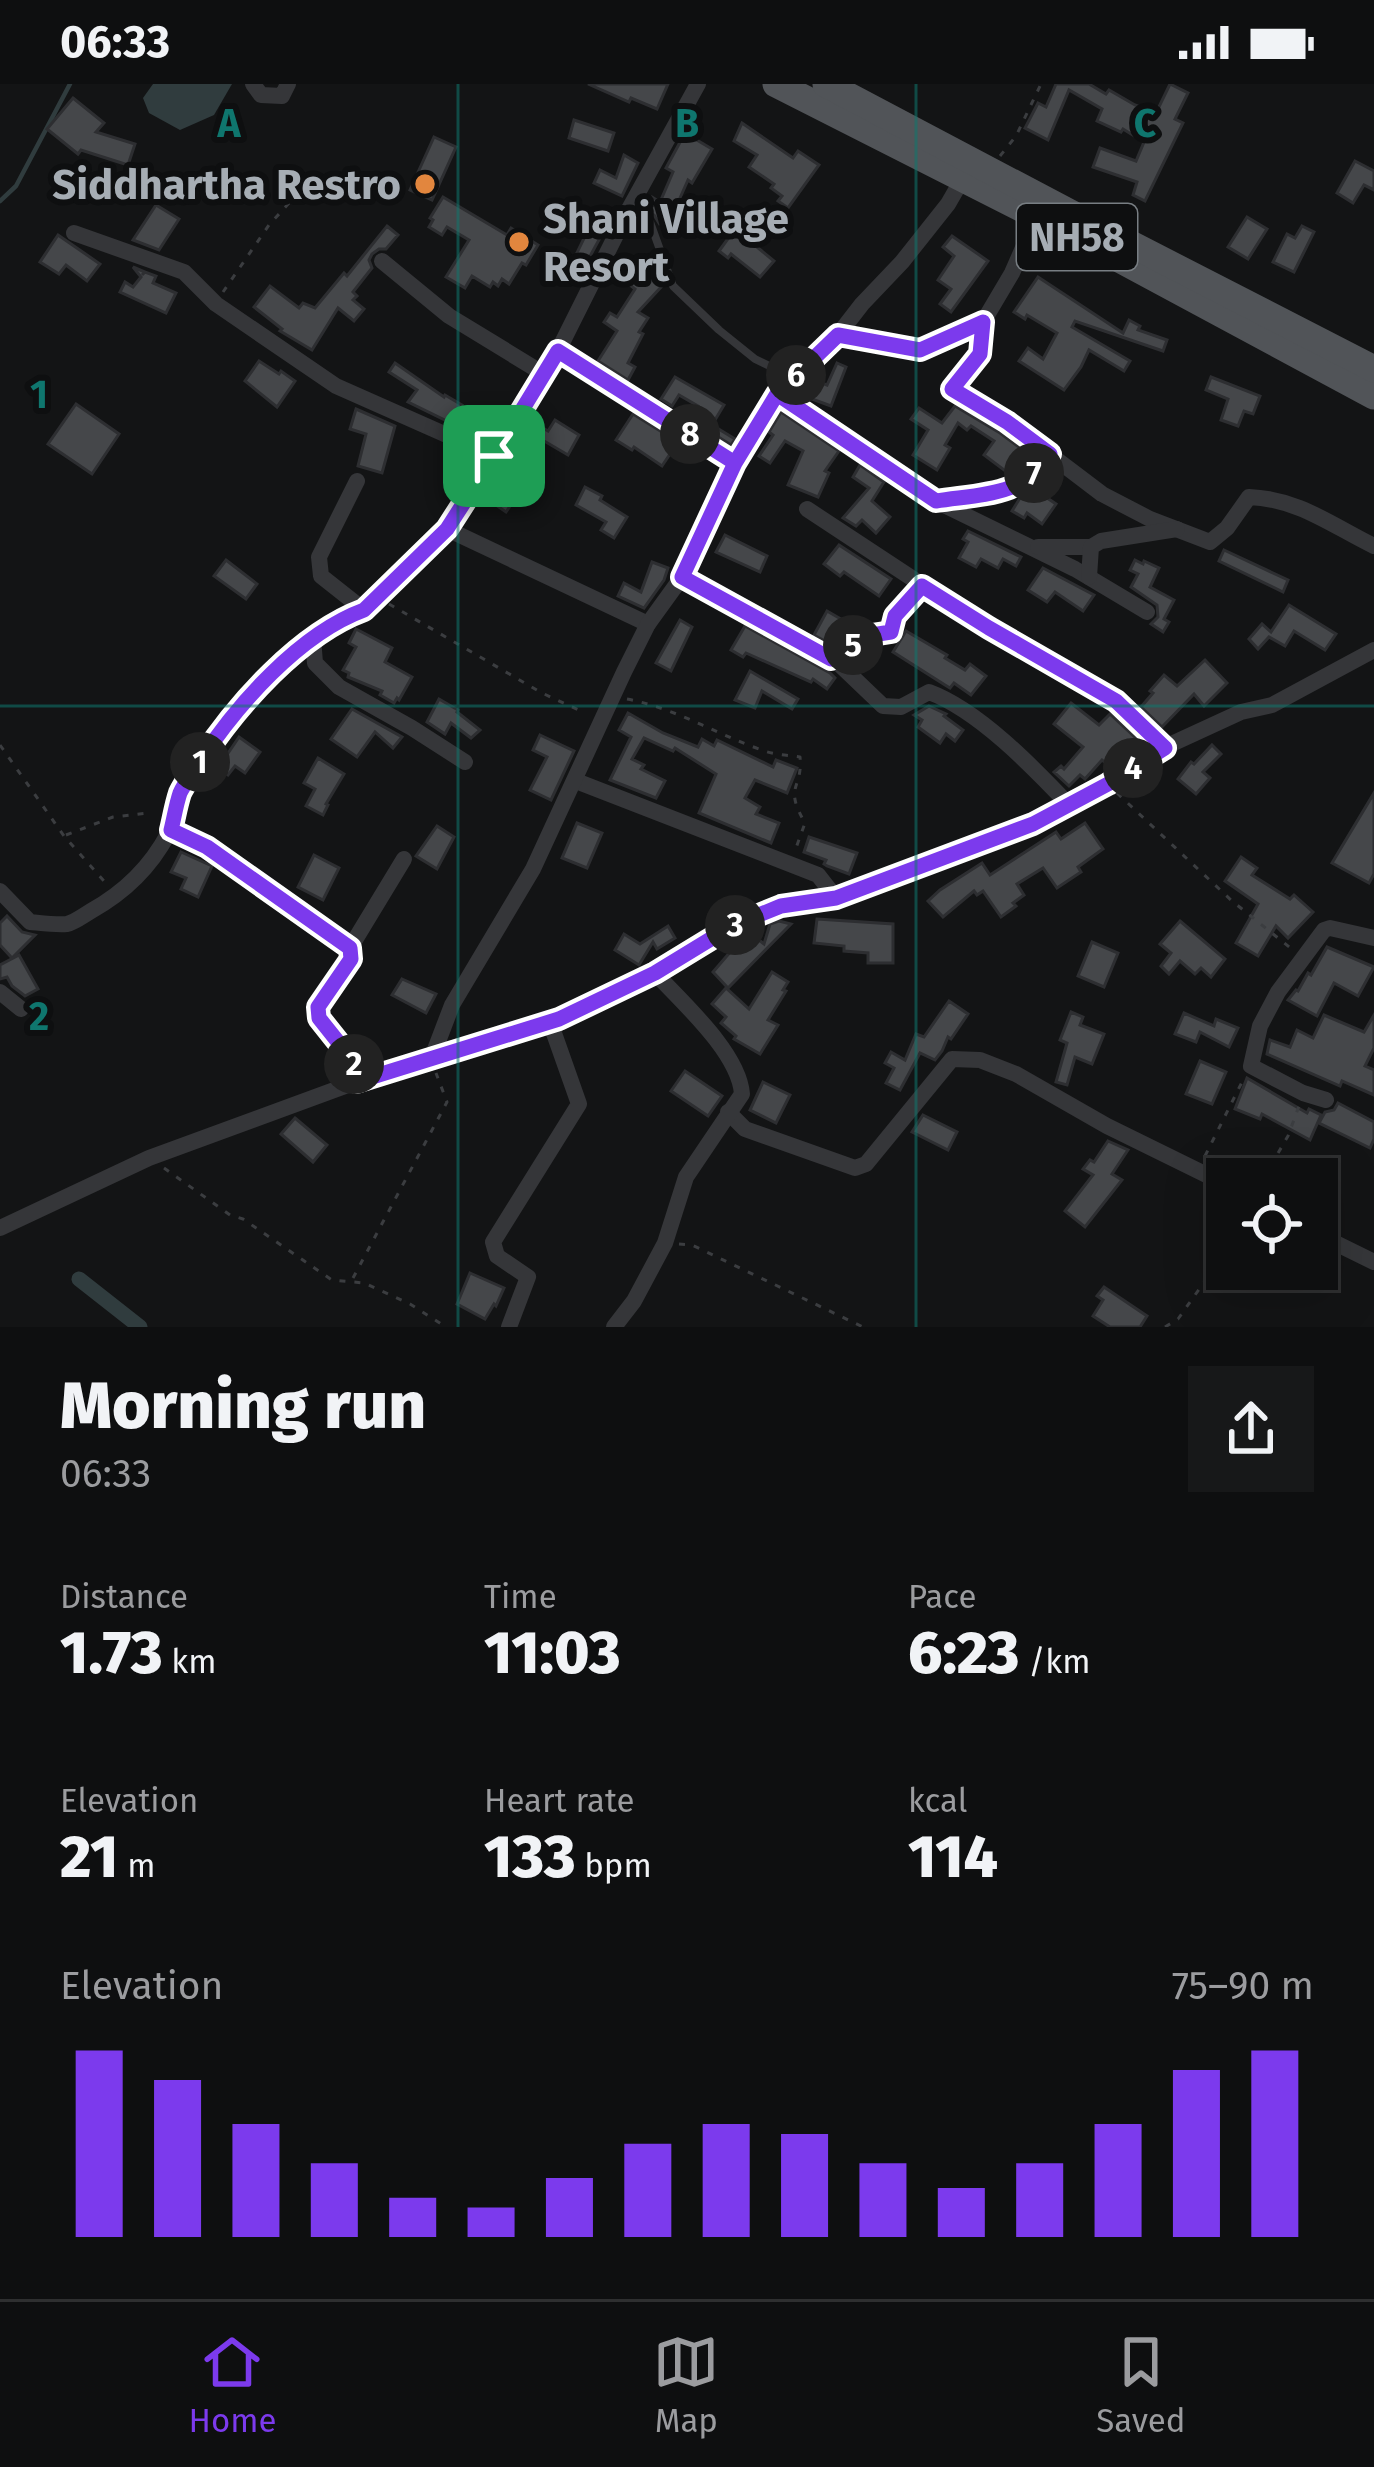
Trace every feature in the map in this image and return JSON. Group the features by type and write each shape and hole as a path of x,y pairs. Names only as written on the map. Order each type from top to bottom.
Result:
{"main road":[{"name":"NH58","path":"776,84 1374,369"},
{"name":"NH58","path":"826,84 1036,218 1374,396"}],"street":[{"path":"253,84 262,95 282,96 288,84"},
{"path":"0,891 30,922 69,924 116,897 145,870 171,830 181,791 219,733 278,668 313,638 370,603 447,529 558,351 698,84"},
{"path":"431,1060 452,1005 533,869 648,624 682,577 735,463 777,394 838,335 975,175"},
{"path":"1036,218 983,322 980,354 952,389 1007,422 1102,494 1210,542 1227,528 1249,497 1298,505 1374,546"},
{"path":"74,232 184,272 216,304 336,386 494,456"},
{"path":"382,261 449,316 544,374"},
{"path":"838,335 920,350 983,322"},
{"path":"558,351 735,463"},
{"path":"777,394 936,501 1089,577 1147,612"},
{"path":"357,482 319,557 321,577 370,603"},
{"path":"807,509 989,628 1116,701 1165,748"},
{"path":"447,529 648,624"},
{"path":"1030,547 1091,547 1101,541 1178,529"},
{"path":"1089,577 1091,547"},
{"path":"682,577 831,659 883,706 901,707 929,692 947,699 1032,765 1069,805"},
{"path":"313,638 315,663 339,687 465,762"},
{"path":"0,1228 149,1158 356,1082 550,1022 655,973 732,926 781,906 836,898 1033,824 1165,748 1241,712 1272,705 1374,650"},
{"path":"575,781 818,875 836,898"},
{"path":"171,830 207,847 350,948"},
{"path":"356,1082 354,1062 319,1018 318,1007 351,959 350,948 404,859"},
{"path":"1326,1100 1251,1066 1260,1026 1318,935 1330,928 1374,936"},
{"path":"614,1327 634,1301 665,1243 686,1177 742,1094 741,1078 708,1030 655,973"},
{"path":"0,992 21,1010"},
{"path":"509,1327 528,1277 497,1256 493,1242 579,1104 550,1022"},
{"path":"728,1112 745,1129 855,1168 866,1164 952,1059 980,1060 1016,1074 1107,1126 1206,1173"},
{"path":"1338,1244 1374,1262"}],"lane":[{"path":"650,222 673,286 755,358 793,377"}],"path":[{"path":"975,175 1016,136 1041,84"},
{"path":"216,304 268,225 300,191"},
{"path":"936,501 1023,484 1050,454"},
{"path":"831,659 872,635 891,632 895,616 922,586"},
{"path":"370,603 422,625 602,721"},
{"path":"614,694 691,718 766,752 800,757 793,788 806,823 796,848 818,875"},
{"path":"0,746 64,836 116,897"},
{"path":"1108,784 1232,901 1304,958"},
{"path":"64,836 113,817 148,813"},
{"path":"351,1282 447,1102 431,1060"},
{"path":"1198,1169 1251,1066"},
{"path":"1275,1158 1303,1093"},
{"path":"149,1158 332,1280 364,1283 446,1327"},
{"path":"665,1243 692,1245 863,1327"},
{"path":"1165,1327 1178,1318 1206,1279"}],"shaded area":[{"path":"153,84 232,84 214,115 180,130 149,113 143,98"}],"building":[{"path":"588,84 668,84 657,109"},
{"path":"1056,84 1089,84 1157,111 1170,84 1188,93 1175,119 1183,123 1145,201 1133,195 1137,182 1093,167 1100,148 1136,161 1144,142 1097,121 1102,109 1069,90 1048,140 1025,128 1038,103 1046,107"},
{"path":"73,98 104,123 96,132 135,144 128,165 81,150 78,154 47,129"},
{"path":"574,120 614,133 608,151 569,138"},
{"path":"742,123 793,158 798,151 819,165 788,208 778,201 782,196 771,188 774,184 749,167 757,155 734,141"},
{"path":"685,133 712,149 692,183 688,180 676,207 670,204 659,223 654,215 643,212 652,197 660,202 673,172 666,168"},
{"path":"434,137 456,147 432,200 410,190"},
{"path":"624,155 638,163 622,196 594,183 600,170 616,178"},
{"path":"1355,161 1374,171 1374,190 1364,185 1353,203 1337,193"},
{"name":"Shani Village Resort","path":"443,197 507,235 511,228 538,245 509,284 502,279 498,286 493,282 490,287 472,276 465,288 446,277 469,240 447,227 442,235 429,227"},
{"path":"156,205 179,219 159,250 133,240"},
{"path":"1247,217 1267,229 1248,259 1228,247"},
{"path":"387,226 398,235 386,249 372,254 372,268 353,292 357,296 353,300 364,309 354,321 338,308 312,350 280,331 254,307 270,286 299,308 303,303 315,308"},
{"path":"1302,226 1314,232 1294,272 1273,262 1287,234 1295,238"},
{"path":"735,229 774,261 760,277 731,254 728,258 719,251"},
{"path":"587,232 600,238 577,280 554,268 562,254 573,261"},
{"path":"58,235 100,264 87,281 66,265 59,274 40,262"},
{"path":"952,236 988,261 951,312 940,304 951,289 938,280 954,256 943,247"},
{"path":"638,265 662,286 638,312 648,318 628,363 635,367 628,380 598,361 617,331 604,322 610,313 617,317 635,289 624,280"},
{"path":"133,267 156,276 153,283 176,293 166,313 120,292 125,282 133,287 141,277"},
{"path":"1038,277 1123,333 1129,320 1140,326 1138,330 1167,340 1163,351 1075,321 1072,327 1130,361 1124,371 1089,350 1064,390 1019,361 1028,348 1043,359 1057,333 1014,312"},
{"path":"259,361 295,381 277,407 245,381"},
{"path":"395,363 462,405 451,423 408,402 417,390 389,372"},
{"path":"837,363 846,367 831,406 801,395 811,379 827,385"},
{"path":"675,377 724,405 712,425 735,439 731,445 690,419 698,406 679,395 672,406 661,399"},
{"path":"1211,377 1260,396 1253,414 1244,411 1238,426 1221,420 1228,399 1206,390"},
{"path":"76,404 119,434 92,474 48,444"},
{"path":"955,406 1038,461 1023,484 984,455 994,441 971,426 967,430 958,423 937,470 913,455 928,430 911,419 919,408 942,423"},
{"path":"356,409 395,426 382,473 358,466 366,434 350,429"},
{"path":"781,412 839,451 825,471 829,473 818,497 788,485 803,451 785,441 770,463 759,456"},
{"path":"633,414 678,442 662,466 616,440"},
{"path":"555,420 579,435 568,455 539,438 536,444 524,436 533,422 548,431"},
{"path":"860,465 884,482 872,501 890,517 876,533 862,520 856,526 843,518 869,488 853,477"},
{"path":"504,471 525,485 506,512 483,496"},
{"path":"1028,485 1056,504 1042,524 1027,513 1024,518 1012,511"},
{"path":"585,487 627,517 614,538 601,530 606,522 576,505"},
{"path":"968,531 1021,557 1016,566 1003,559 998,568 981,559 976,567 959,558"},
{"path":"725,535 767,556 760,572 716,552"},
{"path":"839,545 891,579 879,596 824,564"},
{"path":"1224,550 1288,580 1283,592 1219,561"},
{"path":"226,560 257,584 246,599 214,576"},
{"path":"1135,560 1159,568 1150,587 1174,600 1163,632 1151,624 1158,617 1157,605 1131,587 1138,574 1130,570"},
{"path":"652,562 668,568 644,608 618,596 624,583 641,592"},
{"path":"1043,568 1094,595 1083,611 1055,592 1047,602 1028,590"},
{"path":"1289,605 1336,634 1325,650 1294,631 1285,646 1269,637 1258,649 1249,639 1262,624 1271,632"},
{"path":"827,611 853,626 839,649 814,635"},
{"path":"680,620 692,627 671,671 656,663"},
{"path":"745,626 835,678 827,689 746,653 743,657 731,650"},
{"path":"356,629 392,648 385,662 412,677 394,703 343,670 356,647 349,643"},
{"path":"906,631 965,670 970,664 986,676 971,695 954,683 950,688 893,652"},
{"path":"1205,660 1227,683 1204,706 1194,694 1162,727 1141,707 1150,691 1164,675 1177,686"},
{"path":"750,671 798,699 792,709 762,691 755,708 735,700"},
{"path":"439,699 480,730 471,738 451,723 445,734 427,722"},
{"path":"1071,703 1099,725 1110,714 1140,742 1131,752 1122,744 1106,763 1102,760 1085,779 1080,775 1069,786 1054,772 1061,766 1064,769 1083,747 1054,724"},
{"path":"929,706 963,730 955,741 946,734 940,743 918,727 922,720 914,715"},
{"path":"352,709 402,737 393,748 375,732 357,757 331,739"},
{"path":"628,713 698,747 702,739 714,746 717,740 773,767 776,760 797,768 787,793 755,780 745,798 760,807 756,814 779,823 771,843 699,813 716,774 675,748 644,738 632,759 665,781 656,798 610,780 631,737 619,730"},
{"path":"540,735 574,751 551,800 530,790 547,757 533,750"},
{"path":"239,737 260,752 245,773 235,766 228,775 218,768"},
{"path":"1212,745 1221,754 1203,772 1210,778 1196,794 1178,779"},
{"path":"318,758 344,774 323,815 306,806 315,789 304,783"},
{"path":"1374,793 1374,874 1369,883 1332,863"},
{"path":"577,823 602,833 587,868 562,858"},
{"path":"1085,823 1103,849 1057,888 1043,868 1017,884 1024,895 1001,917 983,891 977,895 974,891 943,917 928,901 982,863 990,875 1056,832 1061,839"},
{"path":"437,826 454,837 437,869 416,856"},
{"path":"809,837 857,853 849,874 804,852"},
{"path":"181,852 212,866 198,897 181,889 186,878 171,872"},
{"path":"314,855 339,868 323,900 298,887"},
{"path":"1241,857 1257,868 1252,875 1290,899 1294,895 1313,912 1288,938 1276,926 1258,956 1236,943 1258,904 1225,881"},
{"path":"7,916 22,932 35,935 12,958 0,945 0,923"},
{"path":"817,919 893,924 893,963 868,963 868,953 814,943"},
{"path":"1180,921 1225,959 1211,977 1201,968 1195,974 1180,961 1169,974 1161,966 1171,953 1160,944"},
{"path":"770,924 791,924 728,988 713,972 738,943 742,947 753,935 764,944"},
{"path":"668,926 675,938 657,949 653,942 639,965 615,950 624,934 640,944"},
{"path":"1092,942 1118,953 1104,987 1078,976"},
{"path":"1327,947 1374,967 1358,996 1334,983 1317,1016 1288,1000 1311,975"},
{"path":"19,955 38,989 25,996 7,977 0,979 0,965"},
{"path":"772,972 788,982 768,1020 778,1025 760,1054 734,1039 721,1023 726,1017 712,1004 726,988 749,1009"},
{"path":"402,979 436,994 426,1013 392,995"},
{"path":"949,1001 968,1014 942,1051 935,1060 920,1053 900,1090 886,1083 894,1068 885,1063 891,1052 905,1060 916,1034 924,1037"},
{"path":"1071,1012 1083,1017 1080,1025 1104,1034 1092,1064 1075,1057 1067,1085 1056,1082 1067,1043 1060,1040"},
{"path":"1184,1013 1214,1026 1216,1019 1238,1028 1229,1047 1200,1032 1196,1042 1175,1034"},
{"path":"1324,1015 1364,1032 1374,1015 1374,1048 1365,1066 1374,1070 1374,1095 1342,1081 1340,1086 1267,1054 1270,1040 1290,1047 1297,1030 1313,1038"},
{"path":"1200,1061 1226,1072 1212,1104 1186,1094"},
{"path":"685,1071 722,1096 708,1116 671,1091"},
{"path":"1247,1078 1307,1113 1309,1109 1321,1115 1310,1140 1262,1114 1260,1119 1235,1109"},
{"path":"763,1082 790,1095 776,1123 750,1110"},
{"path":"1338,1103 1374,1122 1370,1148 1319,1123"},
{"path":"923,1115 957,1132 948,1150 912,1132"},
{"path":"295,1118 327,1145 313,1162 281,1134"},
{"path":"1108,1141 1128,1150 1112,1174 1122,1180 1085,1227 1065,1211 1093,1175 1083,1169"},
{"path":"470,1273 504,1288 485,1319 457,1304"},
{"path":"1104,1287 1147,1316 1140,1327 1110,1327 1093,1316 1103,1300 1097,1296"}],"waterway":[{"path":"0,201 16,186 70,84"},
{"path":"79,1279 140,1327"}],"place":[{"name":"Siddhartha Restro","path":"425,184"},
{"name":"Shani Village Resort","path":"519,242"}],"route":[{"path":"494,456 447,529 364,610 313,638 278,668 219,733 181,791 171,830 207,847 350,948 351,959 318,1007 319,1018 354,1062 356,1082 559,1019 655,973 732,926 781,906 836,898 1033,824 1165,748 1116,701 922,586 895,616 891,632 872,635 831,659 682,577 735,463 777,394 838,335 920,350 983,322 980,354 952,389 1050,454 1023,484 936,501 777,394 758,429 735,463 558,351 494,456"}]}
